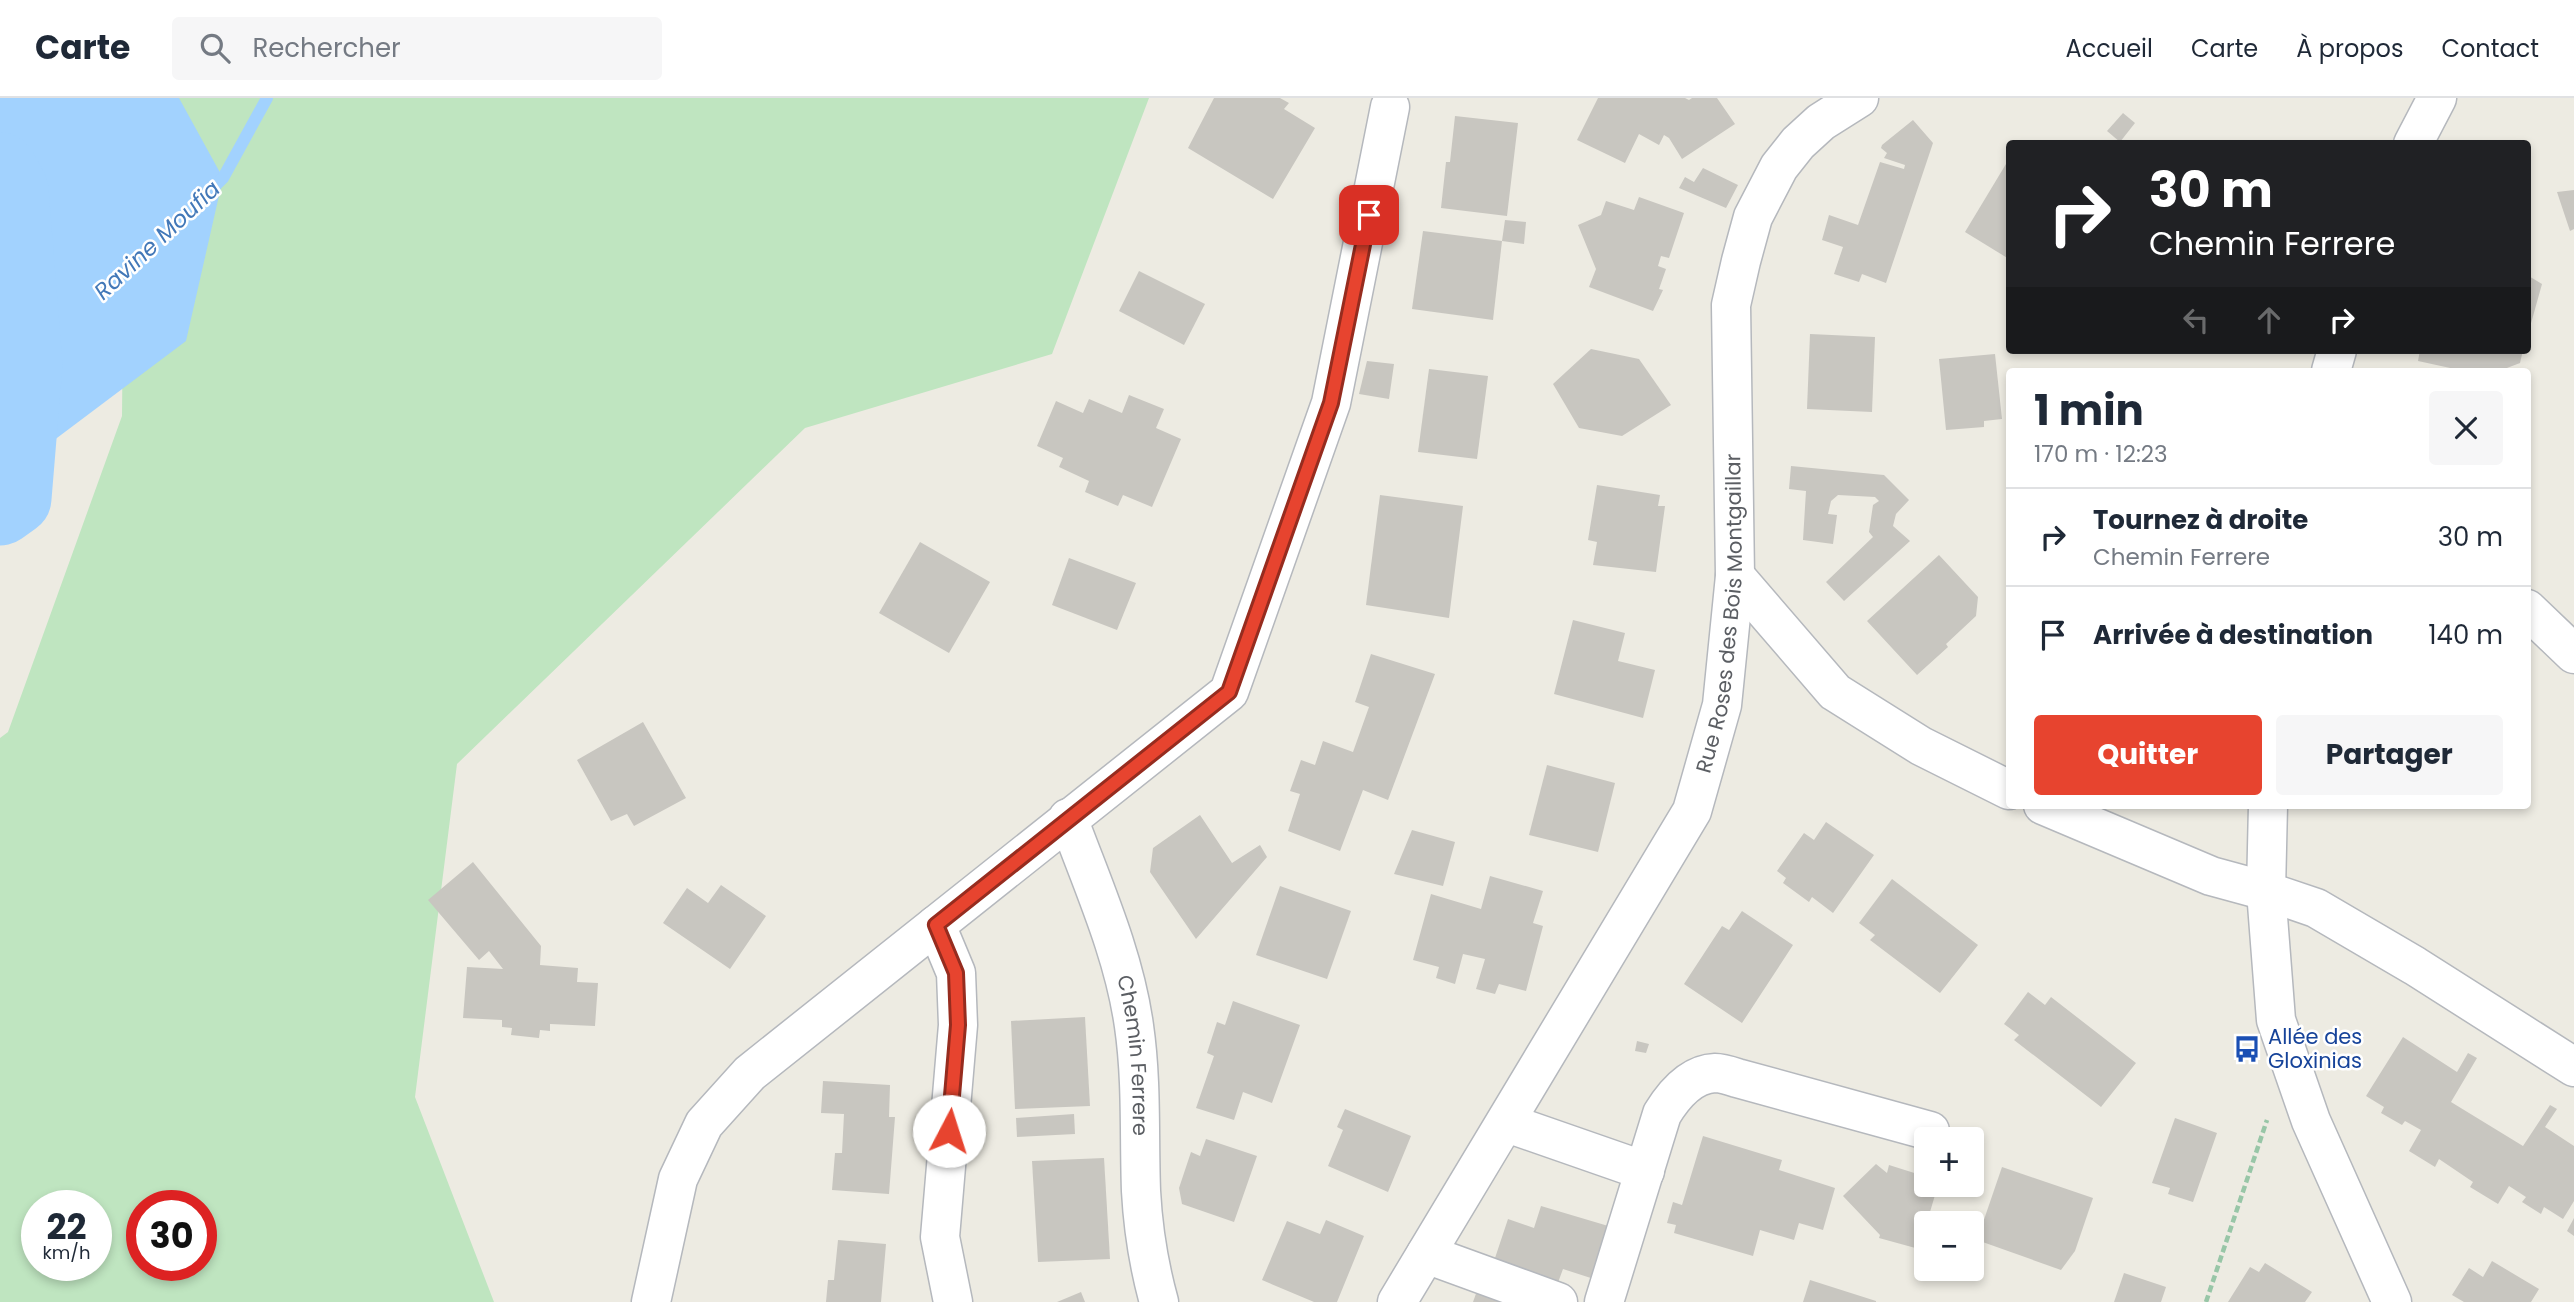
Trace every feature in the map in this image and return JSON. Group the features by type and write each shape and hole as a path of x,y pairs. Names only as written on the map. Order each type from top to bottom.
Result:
{"street":[{"name":"Rue Roses des Bois Montgaillar","path":"1397,1302 1507,1123 1692,811 1722,705 1735,576 1731,305 1741,261 1753,217 1779,167 1821,122 1860,98"},
{"path":"2415,140 2437,98"},
{"path":"651,1302 678,1180 704,1125 750,1073 1229,692 1331,403 1390,107"},
{"path":"1735,576 1835,692 1921,746 2006,788"},
{"path":"2531,613 2574,654"},
{"path":"2052,809 2211,876 2316,908 2415,966 2574,1067"},
{"path":"2268,809 2266,891 2276,1020 2311,1121 2392,1302"},
{"name":"Chemin Ferrere","path":"1068,818 1117,951 1134,1025 1141,1096 1141,1194 1147,1249 1159,1302"},
{"path":"936,925 956,973 958,1012 940,1237 953,1302"},
{"path":"1604,1302 1662,1114 1675,1093 1693,1081 1714,1073 1915,1127"},
{"path":"1507,1123 1645,1171"},
{"path":"1426,1254 1558,1302"}],"path":[{"path":"2206,1302 2267,1118"}],"green space":[{"path":"125,98 1149,98 1052,354 805,428 457,764 415,1097 494,1302 0,1302 0,738 8,732 122,416"}],"water":[{"path":"0,98 179,98 223,178 186,341 13,471 0,486"}],"building":[{"path":"1214,98 1280,98 1289,103 1284,109 1315,128 1273,199 1188,148"},
{"path":"1598,98 1717,98 1735,124 1682,159 1669,138 1664,135 1659,145 1639,134 1625,163 1577,140"},
{"path":"2123,113 2135,123 2122,140 2107,131"},
{"path":"1455,116 1518,123 1507,216 1441,208"},
{"path":"1913,120 1933,143 1886,283 1862,274 1859,282 1834,274 1843,247 1822,240 1829,215 1858,225 1880,162 1904,169 1905,165 1884,158 1887,153 1881,148 1882,145"},
{"path":"2006,164 2006,257 1965,232"},
{"path":"1703,168 1738,185 1726,208 1679,188 1685,177 1694,182"},
{"path":"2574,190 2574,229 2570,231 2557,192"},
{"path":"1639,197 1684,213 1669,258 1661,256 1658,266 1666,269 1659,289 1663,290 1653,311 1589,287 1596,269 1578,225 1601,215 1606,201 1634,210"},
{"path":"1505,220 1526,222 1524,244 1502,241"},
{"path":"1423,231 1502,241 1493,320 1412,309"},
{"path":"1139,271 1205,304 1184,345 1119,311"},
{"path":"2531,277 2542,284 2531,323"},
{"path":"1810,334 1875,337 1872,412 1807,409"},
{"path":"1591,349 1639,359 1671,405 1622,436 1579,428 1553,384"},
{"path":"1995,354 2002,419 1984,421 1984,427 1946,430 1939,359"},
{"path":"2419,354 2522,354 2520,363 2507,368 2450,368 2418,361"},
{"path":"1367,361 1394,364 1389,399 1359,394"},
{"path":"1429,369 1488,376 1477,459 1418,452"},
{"path":"1129,395 1164,409 1156,428 1181,439 1152,507 1123,495 1118,506 1085,492 1089,481 1059,467 1063,458 1037,446 1056,401 1083,413 1089,399 1122,413"},
{"path":"1791,466 1884,475 1909,500 1896,514 1893,526 1910,541 1844,601 1826,582 1873,537 1869,532 1873,505 1879,501 1875,497 1838,495 1831,501 1828,514 1837,515 1833,544 1803,540 1806,491 1789,489"},
{"path":"1597,485 1660,495 1658,506 1665,506 1656,572 1593,565 1597,542 1588,540"},
{"path":"1380,495 1463,506 1449,618 1366,605"},
{"path":"920,542 990,582 949,653 879,613"},
{"path":"1939,555 1978,597 1976,616 1946,644 1948,647 1917,675 1867,621"},
{"path":"1069,558 1136,583 1117,630 1052,605"},
{"path":"1573,620 1625,633 1618,661 1655,670 1643,718 1554,694"},
{"path":"1371,654 1435,674 1388,800 1363,790 1340,851 1288,831 1300,794 1290,791 1301,760 1315,765 1323,741 1353,752 1369,707 1355,702"},
{"path":"643,722 686,798 634,826 627,814 611,821 577,760"},
{"path":"1547,765 1615,783 1598,852 1529,835"},
{"path":"1200,815 1232,863 1260,845 1267,857 1196,939 1150,872 1153,848"},
{"path":"1826,822 1874,855 1833,913 1812,897 1809,902 1783,883 1786,878 1777,871 1804,833 1814,840"},
{"path":"1412,830 1455,842 1443,886 1394,874"},
{"path":"473,862 541,946 540,965 578,968 577,982 598,983 595,1026 550,1024 550,1031 540,1030 539,1038 511,1035 512,1028 502,1027 502,1020 463,1018 467,967 503,969 489,951 479,960 428,900"},
{"path":"1490,876 1543,891 1533,923 1543,926 1526,991 1499,984 1495,994 1476,989 1485,959 1463,954 1455,984 1436,978 1439,967 1413,960 1431,894 1481,909"},
{"path":"1892,879 1978,945 1940,993 1870,940 1875,935 1859,923"},
{"path":"721,885 766,916 730,969 663,923 687,888 708,903"},
{"path":"1280,886 1351,911 1327,979 1256,955"},
{"path":"1742,911 1793,945 1742,1023 1684,984 1722,926 1729,930"},
{"path":"2028,992 2045,1005 2051,997 2136,1063 2101,1107 2014,1040 2019,1035 2004,1024"},
{"path":"1233,1001 1300,1025 1272,1103 1243,1092 1234,1120 1196,1108 1214,1056 1207,1053 1217,1022 1225,1025"},
{"path":"1085,1017 1090,1106 1015,1109 1011,1021"},
{"path":"2403,1037 2457,1072 2468,1053 2477,1058 2451,1102 2523,1146 2550,1105 2557,1109 2545,1127 2574,1146 2574,1201 2563,1219 2544,1207 2541,1214 2522,1202 2526,1197 2509,1186 2498,1204 2470,1187 2473,1182 2439,1159 2435,1167 2409,1151 2421,1130 2405,1121 2402,1125 2381,1113 2384,1107 2366,1096"},
{"path":"1637,1041 1649,1044 1646,1053 1635,1051"},
{"path":"823,1081 890,1085 889,1117 895,1117 889,1194 832,1190 835,1153 842,1153 844,1114 821,1113"},
{"path":"1345,1109 1411,1136 1388,1192 1328,1166 1343,1130 1337,1127"},
{"path":"1074,1114 1075,1134 1017,1137 1016,1118"},
{"path":"2175,1118 2217,1133 2193,1202 2168,1194 2170,1188 2152,1183"},
{"path":"1703,1136 1782,1160 1779,1170 1835,1188 1823,1230 1799,1223 1794,1240 1760,1230 1753,1256 1674,1233 1676,1225 1667,1223 1673,1202 1682,1205"},
{"path":"1206,1139 1257,1156 1234,1222 1182,1204 1179,1188 1191,1152 1200,1156"},
{"path":"1104,1158 1110,1259 1038,1262 1032,1161"},
{"path":"1876,1164 1887,1173 1889,1165 1914,1173 1914,1197 1934,1197 1930,1211 1914,1211 1914,1248 1879,1238 1880,1235 1843,1196"},
{"path":"2002,1167 2093,1198 2075,1251 2061,1270 1984,1242 1984,1220"},
{"path":"1541,1206 1615,1228 1597,1280 1563,1269 1556,1288 1492,1267 1508,1219 1534,1228"},
{"path":"2574,1218 2574,1236 2567,1231"},
{"path":"1326,1220 1364,1236 1337,1302 1314,1302 1262,1280 1287,1221 1320,1234"},
{"path":"838,1240 886,1244 881,1302 826,1302 828,1280 834,1280"},
{"path":"2492,1261 2539,1289 2531,1302 2464,1302 2452,1295 2469,1268 2483,1277"},
{"path":"2265,1263 2312,1292 2305,1302 2228,1302 2250,1267 2259,1272"},
{"path":"2124,1273 2166,1287 2161,1302 2114,1302"},
{"path":"1810,1280 1876,1301 1876,1302 1803,1302"},
{"path":"1478,1288 1507,1302 1473,1302"},
{"path":"1081,1292 1085,1302 1057,1302"}],"waterway":[{"name":"Ravine Moufia","path":"211,190 223,178 267,98"},
{"path":"0,170 11,190 25,365 14,498 0,508"}],"place":[{"name":"Allée des Gloxinias","path":"2247,1049"}],"route":[{"path":"949,1131 958,1025 956,973 936,925 1229,692 1331,403 1369,215"}]}
